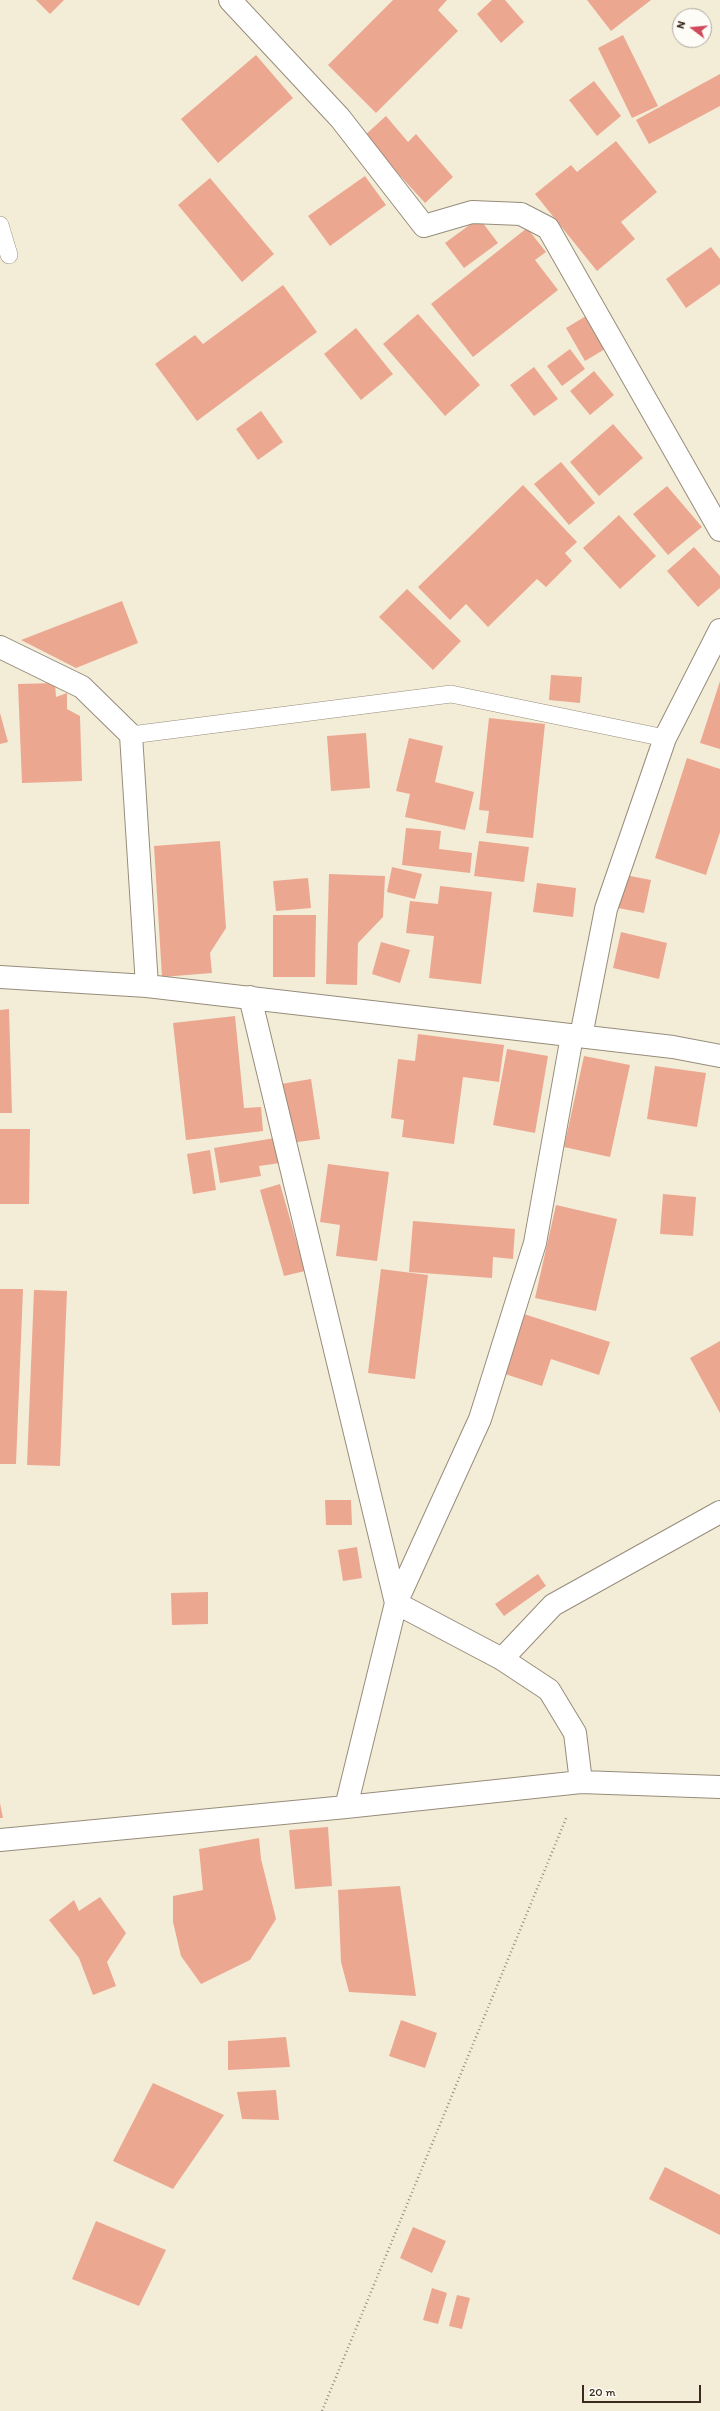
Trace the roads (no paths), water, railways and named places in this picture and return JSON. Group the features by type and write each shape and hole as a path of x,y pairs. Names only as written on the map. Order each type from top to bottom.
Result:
{"street":[{"path":"230,0 340,118 424,226 472,212 521,214 548,228 720,530"},
{"path":"346,1807 396,1603 480,1419 535,1243 576,1036 606,909 665,738 718,638"},
{"path":"0,647 82,687 131,735 147,986"},
{"path":"0,977 147,986 250,997 673,1047 720,1056"},
{"path":"250,997 396,1603 502,1659 549,1690 575,1733 581,1782"},
{"path":"502,1659 553,1605 720,1512"},
{"path":"0,1840 346,1807 581,1782 720,1787"}],"lane":[{"path":"0,225 9,255"},
{"path":"131,735 451,694 665,738"}]}
